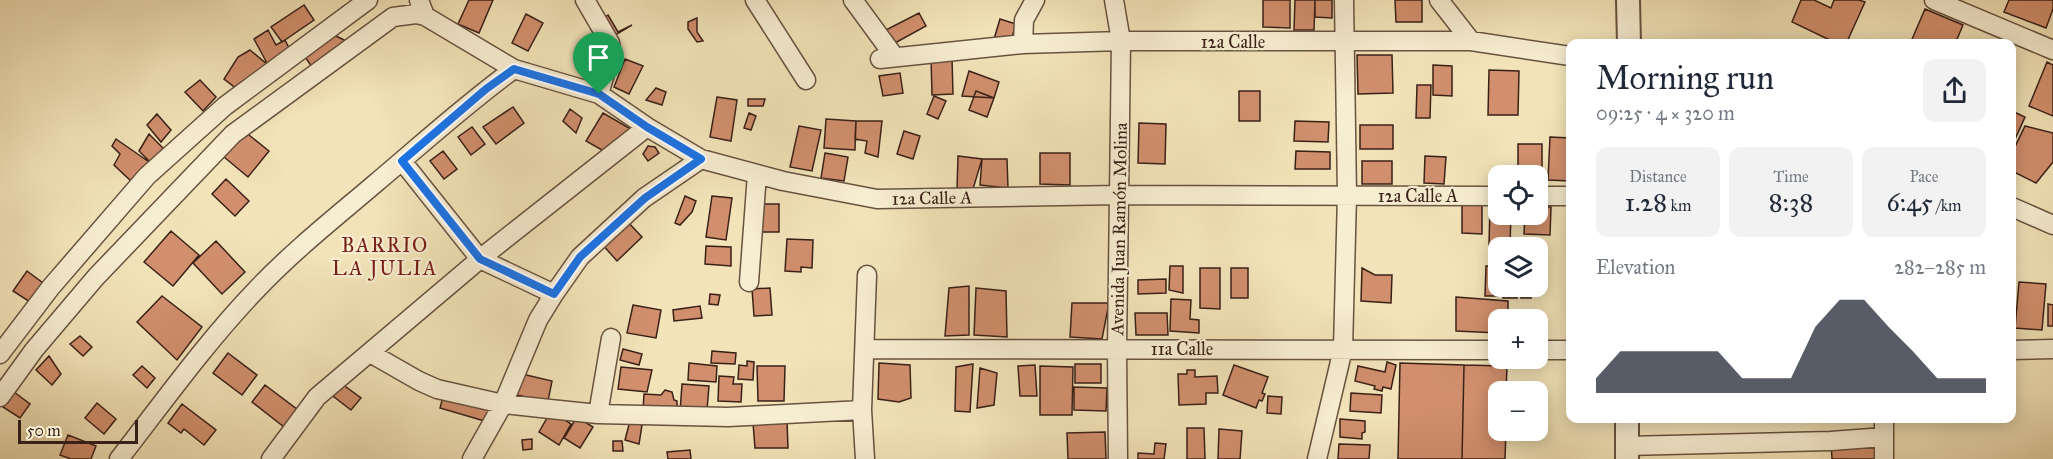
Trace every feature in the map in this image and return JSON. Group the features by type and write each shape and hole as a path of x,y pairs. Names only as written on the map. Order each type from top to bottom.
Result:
{"street":[{"path":"0,354 51,287 147,176 225,106 368,0"},
{"path":"585,0 610,43 611,54 599,94"},
{"name":"12a Calle","path":"853,0 887,57 1023,44 1121,41 1471,41 1566,55"},
{"path":"1023,44 1024,20 1035,0"},
{"name":"Avenida Juan Ramón Molina","path":"1114,0 1121,41 1118,459"},
{"path":"1317,459 1343,349 1347,195 1344,0"},
{"path":"1439,0 1471,41"},
{"path":"1628,0 1629,39"},
{"path":"1934,0 2053,50"},
{"path":"757,1 806,80"},
{"path":"0,397 34,350 96,277 233,134 393,17 416,14 422,8"},
{"name":"12a Calle A","path":"422,8 514,69 599,94 647,127 701,159 783,182 877,199 1119,195 1488,196"},
{"path":"119,459 221,328 258,287 301,247 486,89 514,69"},
{"path":"271,459 317,397 480,259 647,127"},
{"path":"173,153 196,171"},
{"path":"472,459 503,404 538,320 580,257 645,198 701,159"},
{"path":"402,161 480,259 554,294"},
{"path":"749,282 757,174"},
{"path":"1548,196 1566,196"},
{"path":"2016,209 2053,225"},
{"path":"865,459 862,410 867,275"},
{"path":"597,414 611,338"},
{"name":"11a Calle","path":"865,349 1488,350"},
{"path":"2016,350 2053,349"},
{"path":"1548,350 1566,350"},
{"path":"370,353 437,389 503,404 597,414 728,417 862,410"},
{"path":"1627,423 1627,452 1884,437"},
{"path":"1884,423 1884,459"}],"building":[{"path":"469,0 493,0 479,33 458,24"},
{"path":"1263,0 1290,0 1290,28 1263,27"},
{"path":"1295,0 1315,0 1314,30 1294,30"},
{"path":"1315,0 1332,0 1332,18 1315,17"},
{"path":"1395,0 1422,0 1422,22 1396,22"},
{"path":"1801,0 1814,0 1831,8 1834,0 1865,2 1848,39 1828,39 1792,22"},
{"path":"2009,0 2053,0 2053,9 2046,28 2004,12"},
{"path":"304,5 314,20 282,42 271,27"},
{"path":"1925,9 1963,25 1957,39 1912,39"},
{"path":"919,13 926,26 895,43 884,31"},
{"path":"526,14 543,23 528,51 512,43"},
{"path":"608,15 618,32 632,25 612,37 602,19"},
{"path":"697,18 697,32 703,41 697,42 688,29 688,22"},
{"path":"1000,19 1016,24 1010,44 994,39"},
{"path":"268,30 276,45 285,40 290,50 268,65 254,39"},
{"path":"334,35 348,42 314,70 305,57"},
{"path":"250,50 268,65 237,89 224,79 238,57"},
{"path":"1357,55 1392,55 1393,93 1358,94"},
{"path":"931,58 952,58 953,94 932,95"},
{"path":"625,59 643,66 629,94 614,87"},
{"path":"2047,62 2053,65 2053,116 2029,106"},
{"path":"1433,65 1452,66 1452,96 1433,95"},
{"path":"1489,70 1519,71 1518,115 1488,115"},
{"path":"969,71 999,82 994,98 962,96"},
{"path":"900,73 903,93 883,96 879,76"},
{"path":"200,80 216,97 203,111 185,92"},
{"path":"1417,85 1431,85 1430,118 1416,118"},
{"path":"656,88 666,92 662,105 646,100"},
{"path":"976,91 994,98 987,117 969,110"},
{"path":"1239,91 1260,91 1260,121 1239,121"},
{"path":"934,96 946,101 938,119 927,114"},
{"path":"717,97 737,100 731,141 710,137"},
{"path":"748,99 765,99 763,106 748,106"},
{"path":"513,107 524,123 496,144 483,127"},
{"path":"570,109 582,118 576,133 563,121"},
{"path":"603,113 636,132 609,154 586,141"},
{"path":"749,113 756,116 751,130 744,128"},
{"path":"2016,113 2025,117 2016,137"},
{"path":"157,114 171,130 161,142 147,125"},
{"path":"826,119 856,121 855,150 824,148"},
{"path":"856,121 882,121 878,157 865,153 867,141 855,139"},
{"path":"1295,121 1329,122 1328,142 1294,141"},
{"path":"1139,123 1166,124 1165,164 1138,163"},
{"path":"1360,125 1393,125 1393,149 1360,149"},
{"path":"799,126 821,130 812,171 790,167"},
{"path":"2025,126 2053,133 2053,162 2036,183 2016,173 2016,145"},
{"path":"472,127 485,144 471,155 458,137"},
{"path":"244,131 269,151 248,177 224,157"},
{"path":"904,131 920,136 913,159 897,154"},
{"path":"149,134 163,148 152,164 139,151"},
{"path":"1550,137 1566,138 1566,181 1548,180"},
{"path":"116,139 152,164 133,183 114,165 120,154 112,146"},
{"path":"1518,144 1542,144 1542,165 1518,165"},
{"path":"648,146 655,147 659,153 648,161 643,154"},
{"path":"443,151 457,169 444,179 430,161"},
{"path":"1296,151 1330,152 1330,169 1295,169"},
{"path":"825,153 848,157 844,181 821,178"},
{"path":"1040,153 1070,153 1070,185 1040,184"},
{"path":"958,156 982,159 973,189 957,188"},
{"path":"1425,156 1446,157 1444,184 1424,183"},
{"path":"982,159 1007,159 1008,188 980,185"},
{"path":"1362,161 1392,161 1392,184 1362,184"},
{"path":"226,179 249,201 235,216 212,194"},
{"path":"685,196 696,201 692,212 680,225 675,223"},
{"path":"712,196 732,198 726,240 706,237"},
{"path":"1462,203 1482,203 1482,234 1462,233"},
{"path":"759,204 779,204 779,232 759,232"},
{"path":"1548,207 1551,207 1550,235 1524,234 1524,225 1548,225"},
{"path":"627,221 642,237 617,261 602,244"},
{"path":"1490,225 1511,225 1510,237 1489,237"},
{"path":"171,231 199,255 173,286 144,262"},
{"path":"787,239 813,240 812,268 801,267 801,272 785,271"},
{"path":"216,241 245,272 222,294 193,263"},
{"path":"706,246 731,247 731,266 705,264"},
{"path":"1170,266 1183,266 1183,293 1169,290"},
{"path":"1486,266 1488,266 1488,296 1485,296"},
{"path":"1200,268 1220,268 1220,309 1200,308"},
{"path":"1231,268 1248,268 1248,298 1231,298"},
{"path":"1362,268 1375,275 1392,275 1391,303 1361,301"},
{"path":"27,271 43,283 30,302 13,291"},
{"path":"1166,279 1166,293 1138,294 1138,280"},
{"path":"2019,282 2046,284 2042,330 2016,328"},
{"path":"969,286 969,335 945,336 949,288"},
{"path":"770,288 772,315 754,316 752,289"},
{"path":"976,288 1006,291 1007,337 974,335"},
{"path":"710,294 720,295 718,305 709,304"},
{"path":"162,296 202,327 177,360 137,322"},
{"path":"1456,297 1508,301 1508,309 1488,309 1488,333 1456,331"},
{"path":"1171,299 1191,300 1190,319 1199,320 1199,333 1170,331"},
{"path":"1072,303 1109,303 1102,339 1070,337"},
{"path":"2048,304 2053,305 2053,326 2048,326"},
{"path":"633,305 661,310 656,338 627,333"},
{"path":"700,306 702,318 674,321 673,310"},
{"path":"1135,313 1167,313 1168,335 1136,335"},
{"path":"80,336 92,347 83,356 70,344"},
{"path":"623,349 642,354 639,365 620,360"},
{"path":"712,351 736,353 735,364 711,363"},
{"path":"228,353 257,375 242,395 213,373"},
{"path":"49,356 61,374 52,385 36,370"},
{"path":"747,361 754,362 753,380 738,379 739,365 747,366"},
{"path":"1387,362 1396,365 1391,389 1383,387 1382,391 1374,389 1375,386 1355,381 1358,366 1385,372"},
{"path":"689,363 717,366 716,382 688,380"},
{"path":"879,363 910,365 911,398 899,402 878,399"},
{"path":"1400,363 1464,365 1462,459 1398,459"},
{"path":"973,364 970,412 955,411 956,367"},
{"path":"1075,364 1101,364 1101,383 1075,383"},
{"path":"1035,365 1037,396 1020,396 1018,366"},
{"path":"1234,365 1268,377 1262,393 1265,394 1262,401 1259,400 1256,408 1223,395"},
{"path":"1464,365 1507,369 1506,381 1488,381 1488,441 1506,441 1505,459 1462,459"},
{"path":"142,366 155,378 147,388 133,375"},
{"path":"757,366 785,366 784,401 758,401"},
{"path":"1040,366 1073,367 1072,415 1040,415"},
{"path":"621,367 652,370 647,392 618,389"},
{"path":"980,368 997,373 994,405 977,408"},
{"path":"1187,370 1195,370 1195,377 1217,376 1218,393 1206,393 1206,404 1179,405 1178,374 1187,374"},
{"path":"522,374 552,381 548,401 516,395"},
{"path":"719,376 734,377 733,384 742,384 741,402 718,401"},
{"path":"342,384 361,398 351,410 333,396"},
{"path":"682,384 709,386 707,410 680,412"},
{"path":"265,385 298,410 284,427 252,402"},
{"path":"1074,387 1107,388 1106,411 1074,410"},
{"path":"665,390 672,392 674,400 677,401 677,412 643,410 644,394 661,395"},
{"path":"14,392 30,404 20,418 3,407"},
{"path":"444,393 493,407 488,422 440,408"},
{"path":"1351,393 1382,395 1381,413 1350,411"},
{"path":"1268,396 1282,397 1281,414 1267,413"},
{"path":"97,403 116,419 104,434 85,418"},
{"path":"182,404 216,430 204,445 184,429 181,433 168,423"},
{"path":"551,411 571,424 559,445 539,432"},
{"path":"577,417 593,427 580,448 564,438"},
{"path":"1340,419 1365,421 1365,432 1362,433 1362,439 1340,437"},
{"path":"630,421 642,425 639,444 625,440"},
{"path":"787,421 788,448 755,448 753,423"},
{"path":"1187,428 1204,428 1205,459 1187,459"},
{"path":"1219,429 1242,431 1240,459 1218,459"},
{"path":"1105,432 1106,459 1068,459 1067,433"},
{"path":"68,435 96,446 91,459 71,459 60,455"},
{"path":"532,439 532,449 523,450 522,440"},
{"path":"1878,440 1878,459 1832,459 1831,442"},
{"path":"613,441 622,441 623,451 613,451"},
{"path":"1155,443 1166,444 1164,459 1138,459 1138,453 1154,454"},
{"path":"1339,444 1370,445 1369,459 1338,459"},
{"path":"690,450 691,459 668,459 667,452"}],"district":[{"name":"BARRIO LA JULIA","path":"385,256"}],"route":[{"path":"514,69 599,94 647,127 701,159 645,198 580,257 554,294 480,259 402,161 486,89 514,69"}]}
